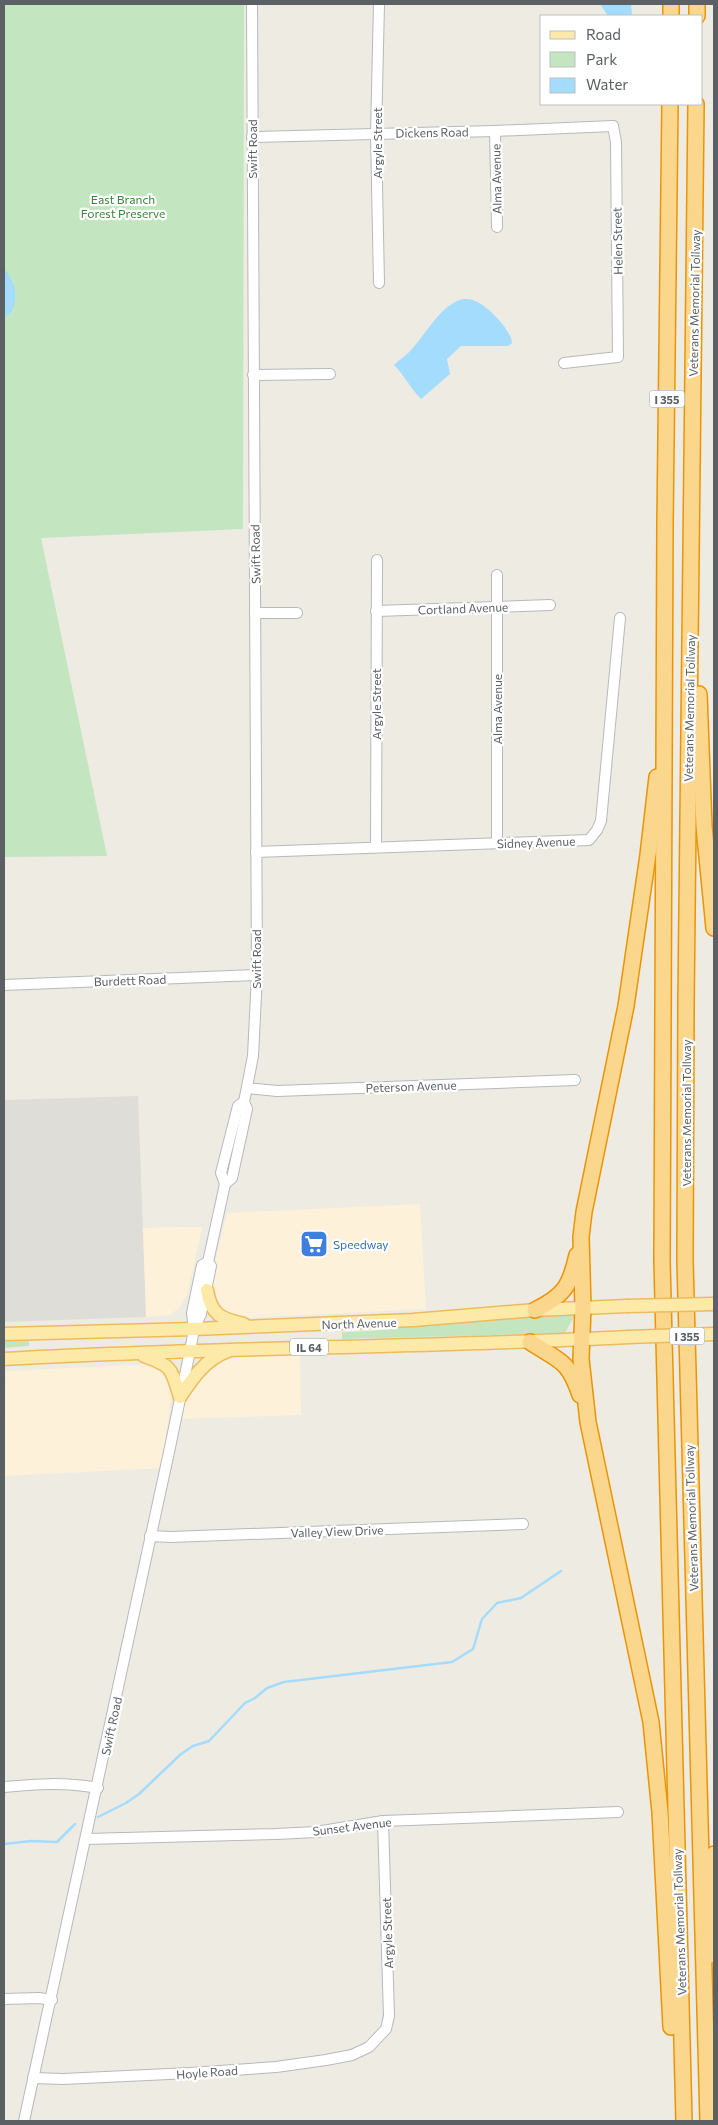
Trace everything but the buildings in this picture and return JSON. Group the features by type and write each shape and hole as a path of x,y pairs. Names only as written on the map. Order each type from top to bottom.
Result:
{"highway":[{"name":"Veterans Memorial Tollway","path":"670,105 665,524 666,694 662,1252 684,2121"},
{"name":"Veterans Memorial Tollway","path":"696,105 685,1260 708,2121"},
{"path":"691,550 704,826 714,928"},
{"path":"535,1310 554,1300 562,1293 573,1271 581,1237 584,1212 626,1006 648,854 666,694"},
{"path":"581,1237 583,1308 581,1359 588,1422 651,1722 660,1822 675,2121"},
{"path":"530,1342 562,1362 569,1369 588,1422"},
{"path":"714,1854 714,2059"}],"main road":[{"path":"207,1290 211,1308 218,1315 242,1324 271,1326"},
{"name":"North Avenue","path":"4,1334 194,1329 413,1320 535,1310 714,1304"},
{"name":"North Avenue","path":"4,1359 233,1349 530,1342 714,1334"},
{"path":"180,1397 189,1383 209,1361 233,1349"},
{"path":"137,1354 164,1363 169,1368 180,1397"}],"street":[{"name":"Swift Road","path":"24,2121 98,1788 194,1329 201,1314 207,1290 211,1266 208,1262 225,1184 232,1178 247,1109 244,1102 253,1056 257,975 252,4"},
{"name":"Argyle Street","path":"379,4 376,134 379,283"},
{"name":"Dickens Road","path":"252,136 495,131 613,126"},
{"name":"Helen Street","path":"564,363 618,357 616,142 613,126"},
{"name":"Alma Avenue","path":"495,131 497,227"},
{"path":"253,375 330,374"},
{"name":"Argyle Street","path":"376,847 377,560"},
{"name":"Alma Avenue","path":"496,843 497,575"},
{"name":"Cortland Avenue","path":"376,611 550,605"},
{"path":"255,613 297,613"},
{"name":"Sidney Avenue","path":"256,852 589,840 598,830 601,821 620,618"},
{"name":"Burdett Road","path":"4,985 257,975"},
{"name":"Peterson Avenue","path":"247,1088 277,1091 575,1080"},
{"name":"Swift Road","path":"194,1329 192,1313 202,1265 208,1262"},
{"name":"Valley View Drive","path":"150,1536 172,1537 523,1524"},
{"path":"4,1787 64,1783 98,1788"},
{"name":"Sunset Avenue","path":"86,1839 316,1832 384,1821 618,1812"},
{"name":"Argyle Street","path":"376,2041 386,2029 389,2007 384,1821"},
{"path":"4,1999 39,1998 52,2000"},
{"name":"Hoyle Road","path":"33,2078 63,2079 160,2075 276,2066 352,2055 369,2047 376,2041"}],"shaded area":[{"path":"138,1096 146,1317 4,1322 4,1100"},
{"path":"420,1204 426,1309 246,1318 235,1317 219,1311 211,1294 212,1275 227,1213"},
{"path":"202,1227 187,1295 180,1307 170,1315 146,1317 142,1228"},
{"path":"300,1349 301,1415 179,1419 185,1394 211,1363 234,1355"},
{"path":"153,1364 168,1372 172,1389 162,1468 4,1476 6,1371"}],"green space":[{"name":"East Branch Forest Preserve","path":"4,4 244,4 243,529 41,538 107,856 4,857"},
{"path":"571,1315 574,1317 565,1333 342,1339 342,1332 371,1331 448,1322"},
{"path":"29,1338 29,1346 4,1348 4,1340"}],"water":[{"path":"600,4 631,4 632,15 607,15"},
{"path":"4,268 15,289 15,300 11,313 4,317"},
{"path":"463,299 470,299 480,303 492,313 508,332 512,343 508,346 461,346 447,359 450,374 421,399 394,365 411,350 434,320 447,307"}],"waterway":[{"path":"98,1817 139,1794 181,1754 193,1746 209,1741 245,1703 255,1698 267,1688 284,1682 452,1662 473,1649 482,1619 497,1603 521,1598 561,1571"},
{"path":"4,1844 31,1841 57,1842 75,1824"}],"place":[{"name":"Speedway","path":"314,1244"}]}
